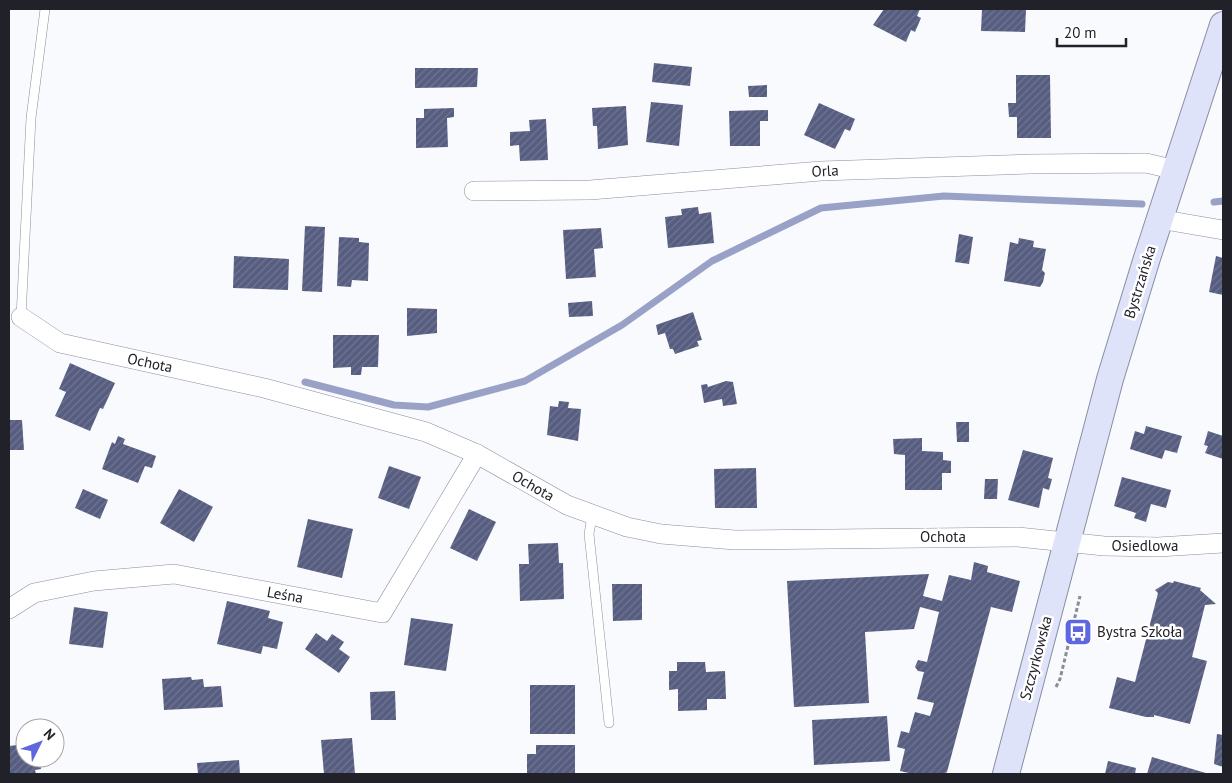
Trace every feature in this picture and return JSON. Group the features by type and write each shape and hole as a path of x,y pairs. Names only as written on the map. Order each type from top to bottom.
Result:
{"main road":[{"name":"Bystrzańska","path":"1066,542 1110,379 1159,219 1223,25"},
{"name":"Szczyrkowska","path":"1006,774 1066,542"}],"street":[{"name":"Orla","path":"474,191 590,190 821,171 1030,164 1146,163 1176,170"},
{"path":"1159,219 1223,230"},
{"name":"Ochota","path":"21,317 60,343 264,388 426,432 477,454 553,498 592,516 626,527 691,538 735,540 1009,537 1066,542"},
{"name":"Leśna","path":"9,609 34,593 94,581 174,574 382,613 477,454"},
{"name":"Osiedlowa","path":"1066,542 1158,547 1223,543"}],"lane":[{"path":"21,317 31,118 45,9"},
{"path":"592,516 589,534 609,723"}],"building":[{"path":"884,9 920,9 917,16 921,18 915,32 911,30 906,42 873,25"},
{"path":"982,9 1026,9 1025,32 981,31"},
{"path":"654,63 692,67 690,86 652,82"},
{"path":"415,68 478,68 477,87 415,88"},
{"path":"1016,75 1050,75 1051,138 1017,138 1017,117 1009,117 1008,103 1016,103"},
{"path":"767,85 767,97 749,97 748,86"},
{"path":"651,102 683,105 679,146 646,142"},
{"path":"819,103 855,119 850,131 845,129 835,149 804,135"},
{"path":"626,106 628,145 598,149 597,126 593,126 592,108"},
{"path":"454,108 454,117 447,118 448,147 416,148 416,118 424,118 424,109"},
{"path":"768,110 768,121 760,121 760,146 730,146 729,111"},
{"path":"546,119 548,160 520,161 519,145 510,146 510,132 530,131 529,120"},
{"path":"698,207 699,214 711,212 714,243 668,248 665,217 682,215 681,209"},
{"path":"305,226 325,227 322,292 302,291"},
{"path":"601,228 603,248 594,249 596,277 566,279 563,230"},
{"path":"959,234 973,237 969,264 955,262"},
{"path":"339,237 359,238 359,242 369,243 368,281 352,280 351,287 337,286"},
{"path":"1019,238 1034,241 1033,247 1046,249 1042,270 1045,273 1040,287 1004,281 1010,242 1018,244"},
{"path":"234,256 289,259 288,290 233,288"},
{"path":"1216,256 1223,258 1223,295 1209,292"},
{"path":"592,301 593,316 569,317 568,303"},
{"path":"407,308 437,309 437,333 407,336"},
{"path":"693,312 702,340 697,341 699,346 675,354 673,349 670,349 665,333 658,335 656,325"},
{"path":"333,335 379,335 378,367 362,367 361,375 351,375 351,367 333,368"},
{"path":"70,363 115,383 103,409 100,408 90,431 55,416 66,392 59,389"},
{"path":"726,381 733,382 737,404 723,406 722,399 704,403 701,385 707,384 708,387"},
{"path":"559,401 569,402 568,408 581,409 578,441 547,435 550,406 558,407"},
{"path":"9,420 22,420 24,450 9,450"},
{"path":"956,422 969,422 969,442 957,442"},
{"path":"1146,426 1182,436 1177,453 1165,450 1162,459 1130,449 1135,431 1144,434"},
{"path":"1208,431 1223,436 1223,459 1205,453 1208,446 1204,445"},
{"path":"118,436 125,439 123,444 156,456 152,468 145,466 138,483 102,469 112,442 115,444"},
{"path":"922,438 922,451 943,452 943,460 951,461 951,473 942,473 942,490 905,490 905,455 894,454 893,439"},
{"path":"1023,450 1053,458 1048,478 1052,479 1049,490 1043,488 1039,508 1008,500"},
{"path":"389,466 421,477 409,509 378,498"},
{"path":"756,468 757,508 715,508 714,469"},
{"path":"1122,477 1171,490 1166,508 1151,504 1146,522 1134,518 1136,513 1114,506"},
{"path":"985,479 998,479 997,499 984,499"},
{"path":"83,489 108,500 100,519 75,508"},
{"path":"179,489 213,507 194,542 160,523"},
{"path":"469,509 496,522 477,561 450,548"},
{"path":"308,519 353,529 342,578 297,567"},
{"path":"558,543 559,563 563,563 564,599 520,601 519,564 529,564 528,544"},
{"path":"974,562 988,566 987,572 1020,581 1012,612 991,607 947,772 944,774 913,774 900,771 905,749 897,747 901,731 909,733 915,712 930,716 934,703 917,699 924,672 918,671 915,667 918,660 927,662 939,612 920,607 914,629 865,632 869,703 794,707 787,581 929,574 923,596 942,601 949,575 971,580"},
{"path":"1174,581 1201,588 1200,590 1216,604 1205,605 1192,657 1207,661 1190,724 1154,715 1154,717 1146,717 1109,708 1117,677 1135,682 1158,593 1155,590 1168,582 1173,583"},
{"path":"612,584 642,584 642,620 613,621"},
{"path":"227,601 270,611 268,618 283,622 277,649 263,646 261,654 217,644"},
{"path":"74,607 108,612 103,648 69,644"},
{"path":"411,618 453,624 446,671 404,665"},
{"path":"316,633 327,641 332,634 344,642 339,649 350,657 339,673 305,649"},
{"path":"677,662 705,662 706,672 725,671 726,699 707,699 707,710 678,711 678,689 669,690 669,671 677,671"},
{"path":"191,677 192,680 203,679 204,687 221,686 223,707 164,710 162,679"},
{"path":"530,685 575,685 575,734 530,734"},
{"path":"395,691 396,720 371,720 370,692"},
{"path":"887,716 890,761 814,765 812,720"},
{"path":"1217,734 1223,735 1223,767 1214,764"},
{"path":"352,738 355,774 324,774 321,740"},
{"path":"15,745 15,768 41,769 35,770 36,774 9,774 9,746"},
{"path":"536,745 575,745 575,774 527,774 527,754 536,754"},
{"path":"1152,757 1209,774 1147,774"},
{"path":"239,760 240,774 198,774 197,763"},
{"path":"1108,761 1136,768 1135,774 1105,774"}],"waterway":[{"path":"305,382 394,405 428,407 525,381 622,325 712,261 821,208 944,196 1142,204"},
{"path":"1214,202 1223,201"}],"place":[{"name":"Bystra Szkoła","path":"1078,632"}]}
